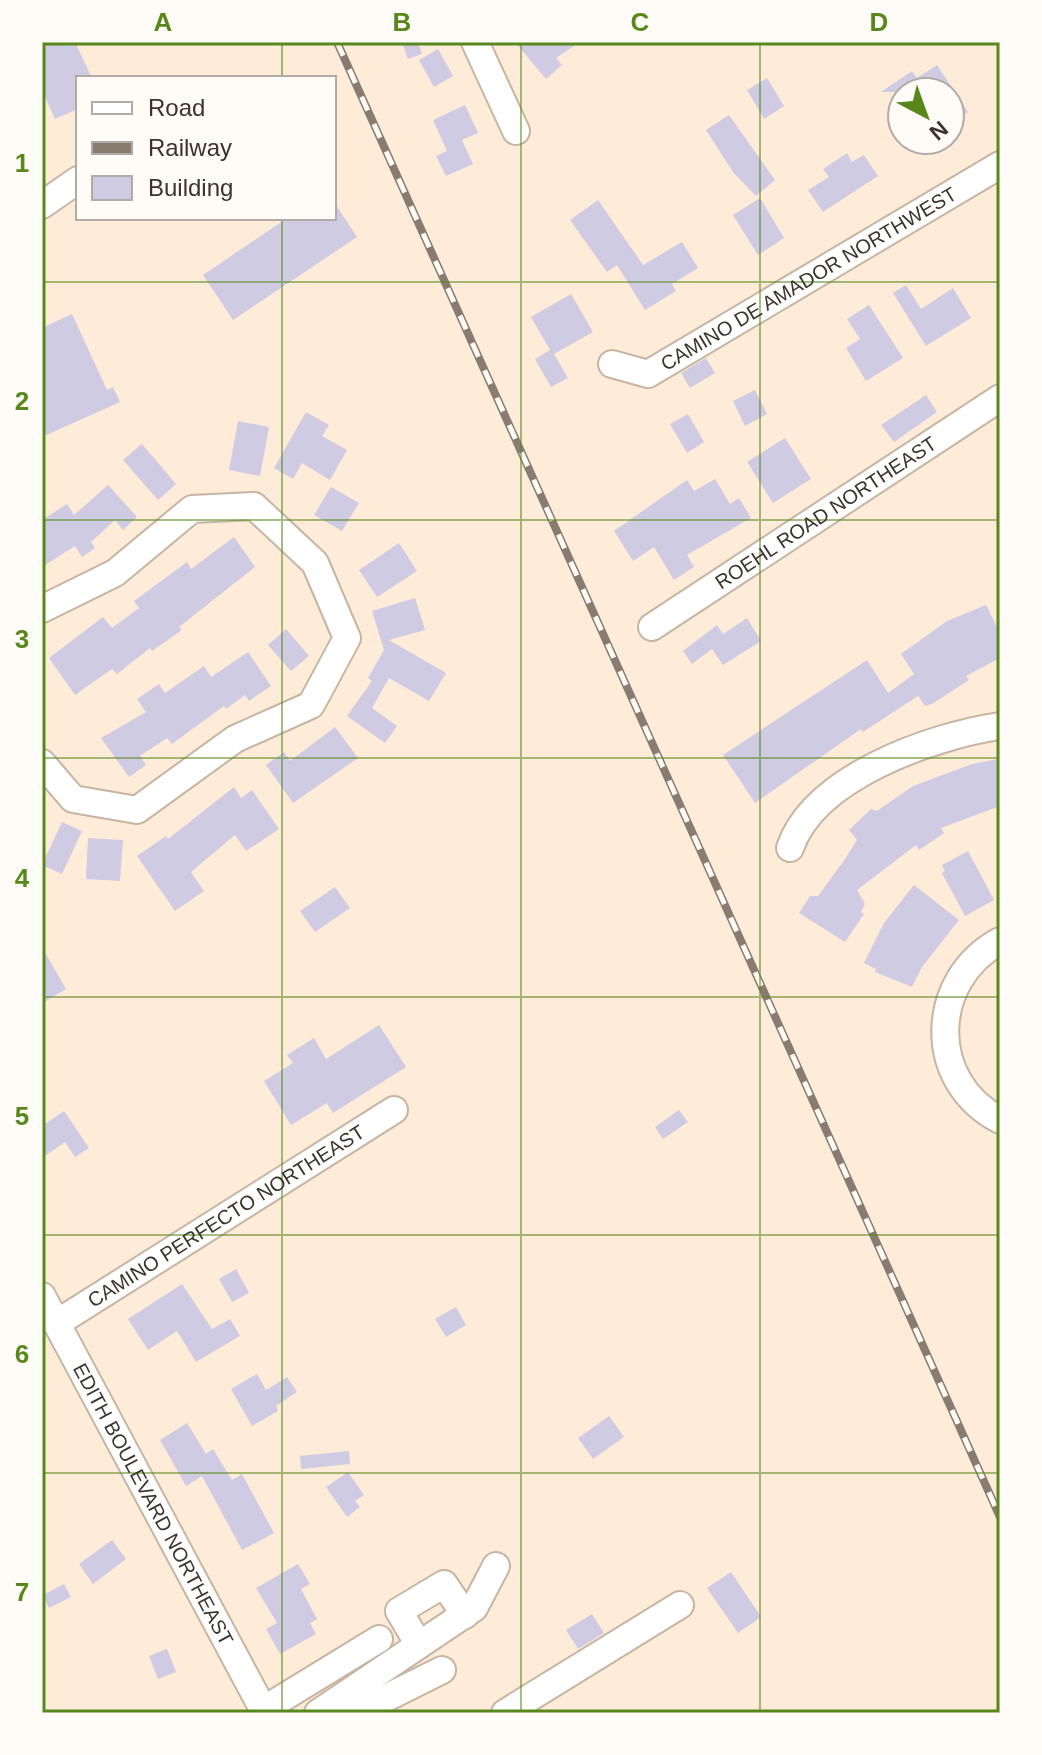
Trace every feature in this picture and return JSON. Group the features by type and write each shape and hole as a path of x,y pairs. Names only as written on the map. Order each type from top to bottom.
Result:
{"street":[{"path":"475,42 516,131"},
{"name":"CAMINO DE AMADOR NORTHWEST","path":"612,364 648,374 1000,165"},
{"path":"42,205 76,181"},
{"name":"ROEHL ROAD NORTHEAST","path":"652,627 1000,398"},
{"path":"42,609 115,573 192,509 254,506 315,563 347,638 311,705 235,739 137,810 73,799 42,763"},
{"path":"790,848 804,818 863,773 921,747 1000,726"},
{"path":"1000,941 984,950 962,974 948,1003 944,1035 950,1066 962,1087 978,1106 1000,1120"},
{"name":"CAMINO PERFECTO NORTHEAST","path":"57,1323 394,1110"},
{"name":"EDITH BOULEVARD NORTHEAST","path":"42,1296 264,1712"},
{"path":"318,1713 474,1608 496,1566"},
{"path":"419,1645 399,1611 444,1584 465,1615"},
{"path":"505,1713 680,1605"},
{"path":"264,1712 379,1639"},
{"path":"356,1713 442,1670"}],"building":[{"path":"42,42 75,42 91,76 76,76 76,110 55,119 42,90"},
{"path":"402,42 418,42 422,54 408,59"},
{"path":"515,42 580,42 556,58 562,65 546,79"},
{"path":"438,49 453,76 434,87 419,60"},
{"path":"937,65 944,76 920,76"},
{"path":"767,78 784,106 764,119 747,90"},
{"path":"465,105 478,133 462,140 473,164 446,176 436,156 447,151 433,120"},
{"path":"729,115 775,180 756,196 733,172 706,130"},
{"path":"847,153 852,162 864,155 878,176 823,212 808,190 829,177 823,169"},
{"path":"760,198 784,238 758,255 733,215"},
{"path":"598,200 643,265 682,242 698,268 672,284 676,291 645,310 617,265 607,272 570,220"},
{"path":"336,205 357,237 233,320 203,275 284,220 336,220"},
{"path":"906,285 921,309 953,288 971,318 926,346 893,293"},
{"path":"571,294 593,332 554,354 568,378 551,387 535,359 550,350 531,317"},
{"path":"869,305 903,358 866,381 846,348 860,339 847,319"},
{"path":"72,314 107,390 113,387 120,402 42,437 42,328"},
{"path":"706,358 715,373 690,388 681,373"},
{"path":"755,390 767,414 745,426 733,401"},
{"path":"926,395 937,412 894,442 881,425"},
{"path":"306,412 329,425 322,436 347,450 330,480 302,463 293,479 274,468"},
{"path":"688,414 704,442 687,453 670,424"},
{"path":"238,421 269,427 260,476 229,470"},
{"path":"785,438 811,479 773,503 747,462"},
{"path":"142,444 176,484 158,500 123,460"},
{"path":"715,479 730,504 739,498 751,518 687,555 694,567 674,580 654,547 633,561 614,531 687,480 694,491"},
{"path":"108,485 137,517 123,530 115,520 91,542 95,548 82,557 75,546 42,567 42,520 67,504 74,515"},
{"path":"331,487 359,503 342,531 314,515"},
{"path":"234,537 255,567 179,627 182,630 152,651 150,648 117,674 112,669 75,695 49,658 103,617 112,628 139,608 134,601 187,562 191,569"},
{"path":"399,543 417,571 377,597 359,570"},
{"path":"415,598 425,630 389,640 446,673 429,701 389,678 372,708 397,726 385,743 347,716 372,681 368,678 384,650 372,611"},
{"path":"986,605 1000,633 1000,658 966,676 969,680 932,704 925,706 918,696 863,732 861,729 755,803 723,755 867,660 888,693 914,674 901,654 947,621"},
{"path":"747,618 761,641 723,665 712,649 692,664 683,651 717,625 723,634"},
{"path":"286,629 309,656 291,671 268,645"},
{"path":"248,652 271,686 249,701 245,695 226,709 224,706 172,744 167,738 140,756 146,765 129,777 101,738 146,712 137,699 159,684 165,693 204,666 211,677"},
{"path":"335,727 358,758 293,803 266,765 284,752 290,761"},
{"path":"998,759 1000,806 941,828 944,833 919,850 916,845 857,890 865,904 861,912 864,914 845,942 799,913 810,896 818,896 845,859 857,840 849,830 871,809 877,811 913,786 972,764"},
{"path":"234,787 241,798 252,790 279,829 246,851 235,835 191,872 204,891 175,911 137,856 166,836 168,839"},
{"path":"62,822 82,831 62,874 42,865"},
{"path":"88,838 123,840 120,881 86,879"},
{"path":"968,851 994,900 965,916 942,873 945,871 942,865"},
{"path":"914,885 959,920 922,967 912,987 875,972 876,969 864,963 884,923"},
{"path":"335,887 350,908 315,932 300,911"},
{"path":"42,947 66,989 42,1003"},
{"path":"379,1025 406,1067 333,1113 327,1103 291,1125 264,1081 293,1063 287,1055 314,1038 326,1059"},
{"path":"679,1110 688,1122 663,1139 655,1127"},
{"path":"64,1111 89,1148 75,1157 65,1142 42,1158 42,1126"},
{"path":"236,1269 249,1293 232,1302 219,1279"},
{"path":"182,1284 212,1329 230,1319 240,1336 196,1362 177,1331 148,1350 128,1319"},
{"path":"456,1307 466,1325 446,1337 435,1319"},
{"path":"257,1374 266,1390 287,1377 297,1392 276,1406 278,1411 252,1426 231,1389"},
{"path":"609,1416 624,1437 593,1459 578,1438"},
{"path":"187,1423 206,1454 213,1449 232,1480 242,1474 274,1533 242,1550 202,1476 186,1486 160,1440"},
{"path":"349,1451 350,1464 301,1469 300,1456"},
{"path":"348,1472 364,1495 355,1501 360,1507 347,1517 326,1487"},
{"path":"112,1540 126,1559 93,1584 79,1564"},
{"path":"298,1564 310,1584 301,1589 317,1619 310,1623 316,1634 280,1654 266,1629 277,1623 256,1588"},
{"path":"731,1572 761,1617 738,1633 707,1588"},
{"path":"64,1584 71,1597 49,1608 43,1595"},
{"path":"592,1614 604,1633 578,1649 566,1630"},
{"path":"167,1649 176,1672 158,1679 149,1656"}],"railway":[{"path":"337,42 1000,1517"}]}
